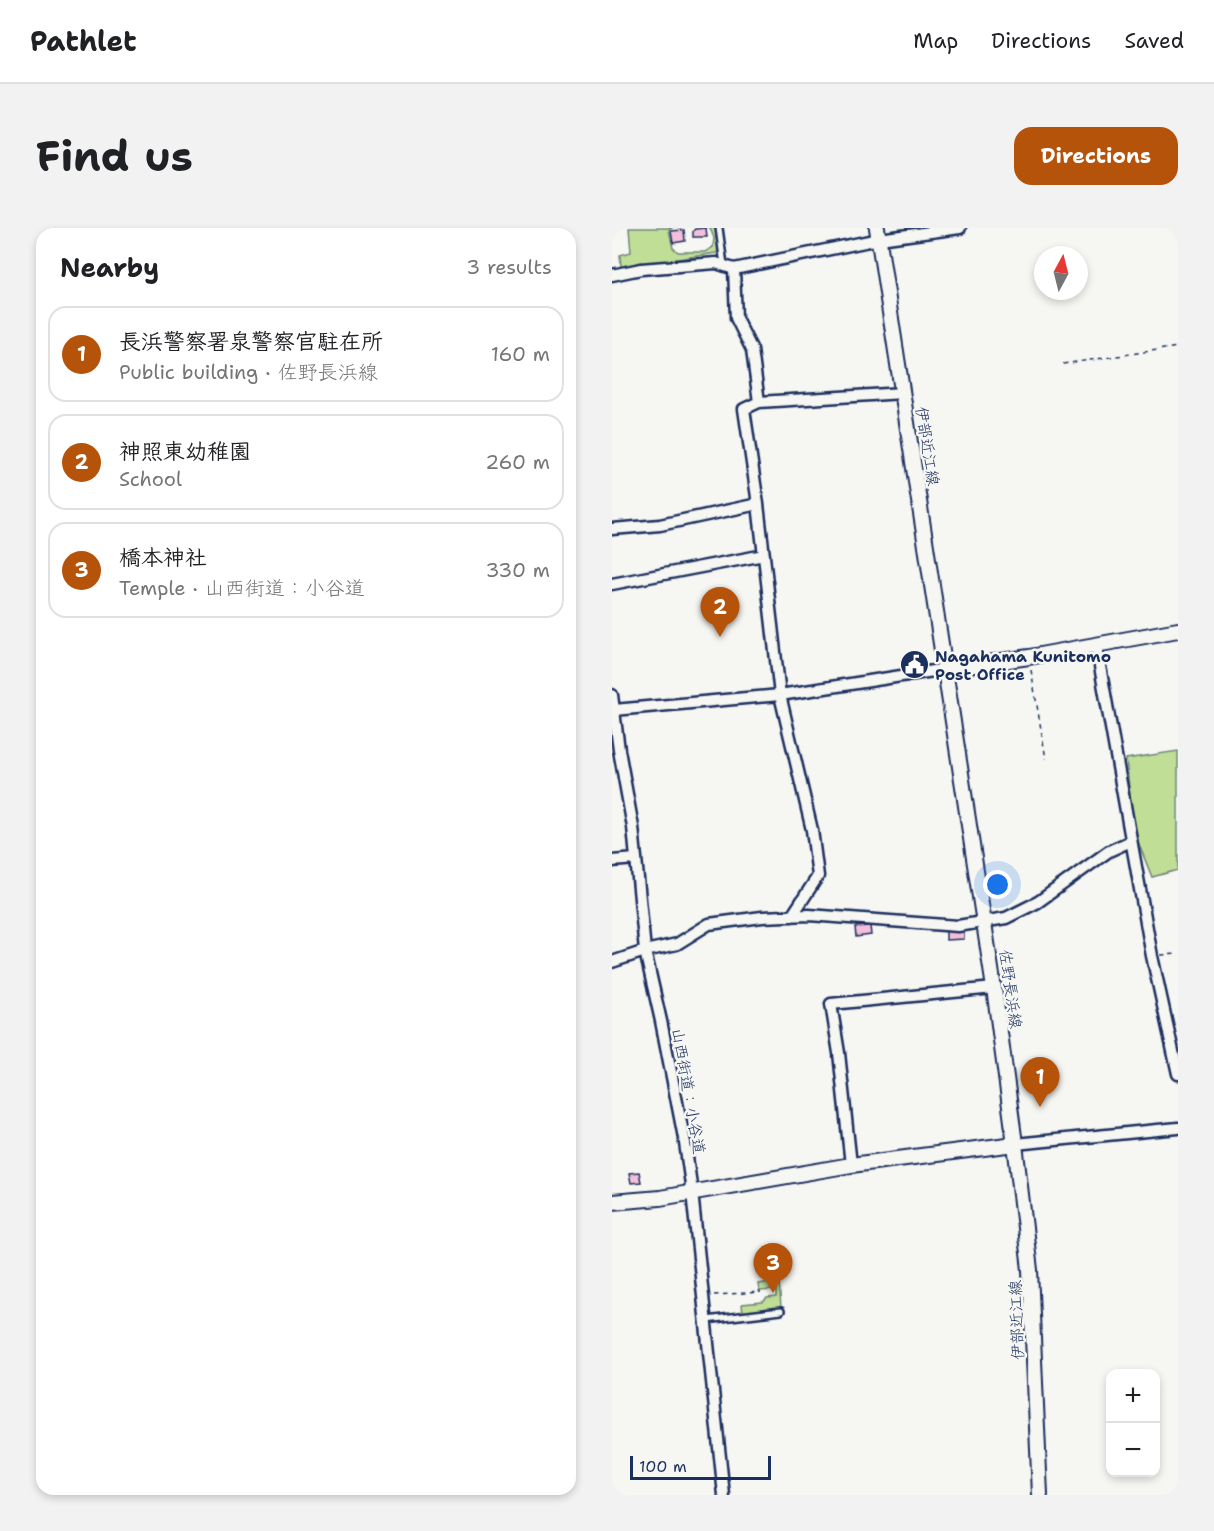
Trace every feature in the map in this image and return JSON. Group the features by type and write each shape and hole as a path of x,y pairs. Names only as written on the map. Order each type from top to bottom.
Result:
{"main road":[{"name":"伊部近江線","path":"878,233 946,669"},
{"path":"946,669 1029,657 1178,630"},
{"name":"佐野長浜線","path":"946,669 1015,1144"},
{"name":"伊部近江線","path":"1015,1144 1030,1270 1040,1495"},
{"path":"612,1202 660,1197 851,1165 1015,1144"}],"street":[{"path":"612,275 641,269 716,263 729,268 878,233 960,228"},
{"path":"729,268 736,318 752,350 759,402"},
{"path":"792,916 818,876 812,830 780,694 758,504 744,409 759,402 903,393"},
{"path":"612,529 660,525 758,504"},
{"path":"612,584 764,555"},
{"path":"1096,645 1152,956 1178,1074"},
{"path":"614,710 780,694 946,669"},
{"name":"山西街道：小谷道","path":"612,695 633,826 645,951 685,1143 692,1192 724,1495"},
{"path":"612,962 677,944 709,924 809,915 958,926 1006,918 1038,902 1109,851 1131,840"},
{"path":"612,861 636,859"},
{"path":"851,1165 839,1053 831,1004 994,988"},
{"path":"1015,1144 1178,1128"}],"lane":[{"path":"719,228 729,268"},
{"path":"706,1320 781,1311"}],"path":[{"path":"1063,364 1178,347"},
{"path":"1029,657 1046,759"},
{"path":"1152,956 1178,954"},
{"path":"704,1295 761,1292"}],"green space":[{"path":"629,228 672,228 669,230 673,248 678,252 705,252 713,247 714,238 710,228 718,228 720,249 716,253 621,268 620,255 631,252"},
{"path":"1178,751 1178,870 1152,877 1134,832 1126,759"},
{"path":"779,1281 781,1308 743,1313 742,1304 763,1302 767,1298 776,1297 776,1290 759,1291 758,1284"}],"building":[{"path":"706,228 707,237 693,237 695,229"},
{"path":"684,230 685,241 673,243 671,231"},
{"path":"870,926 871,935 856,937 855,927"},
{"path":"964,929 964,939 946,940 946,930"},
{"path":"639,1172 641,1182 631,1183 629,1173"}],"place":[{"name":"神照東幼稚園","path":"720,637"},
{"name":"Nagahama Kunitomo Post Office","path":"914,665"},
{"name":"長浜警察署泉警察官駐在所","path":"1040,1107"},
{"name":"橋本神社","path":"773,1293"}]}
